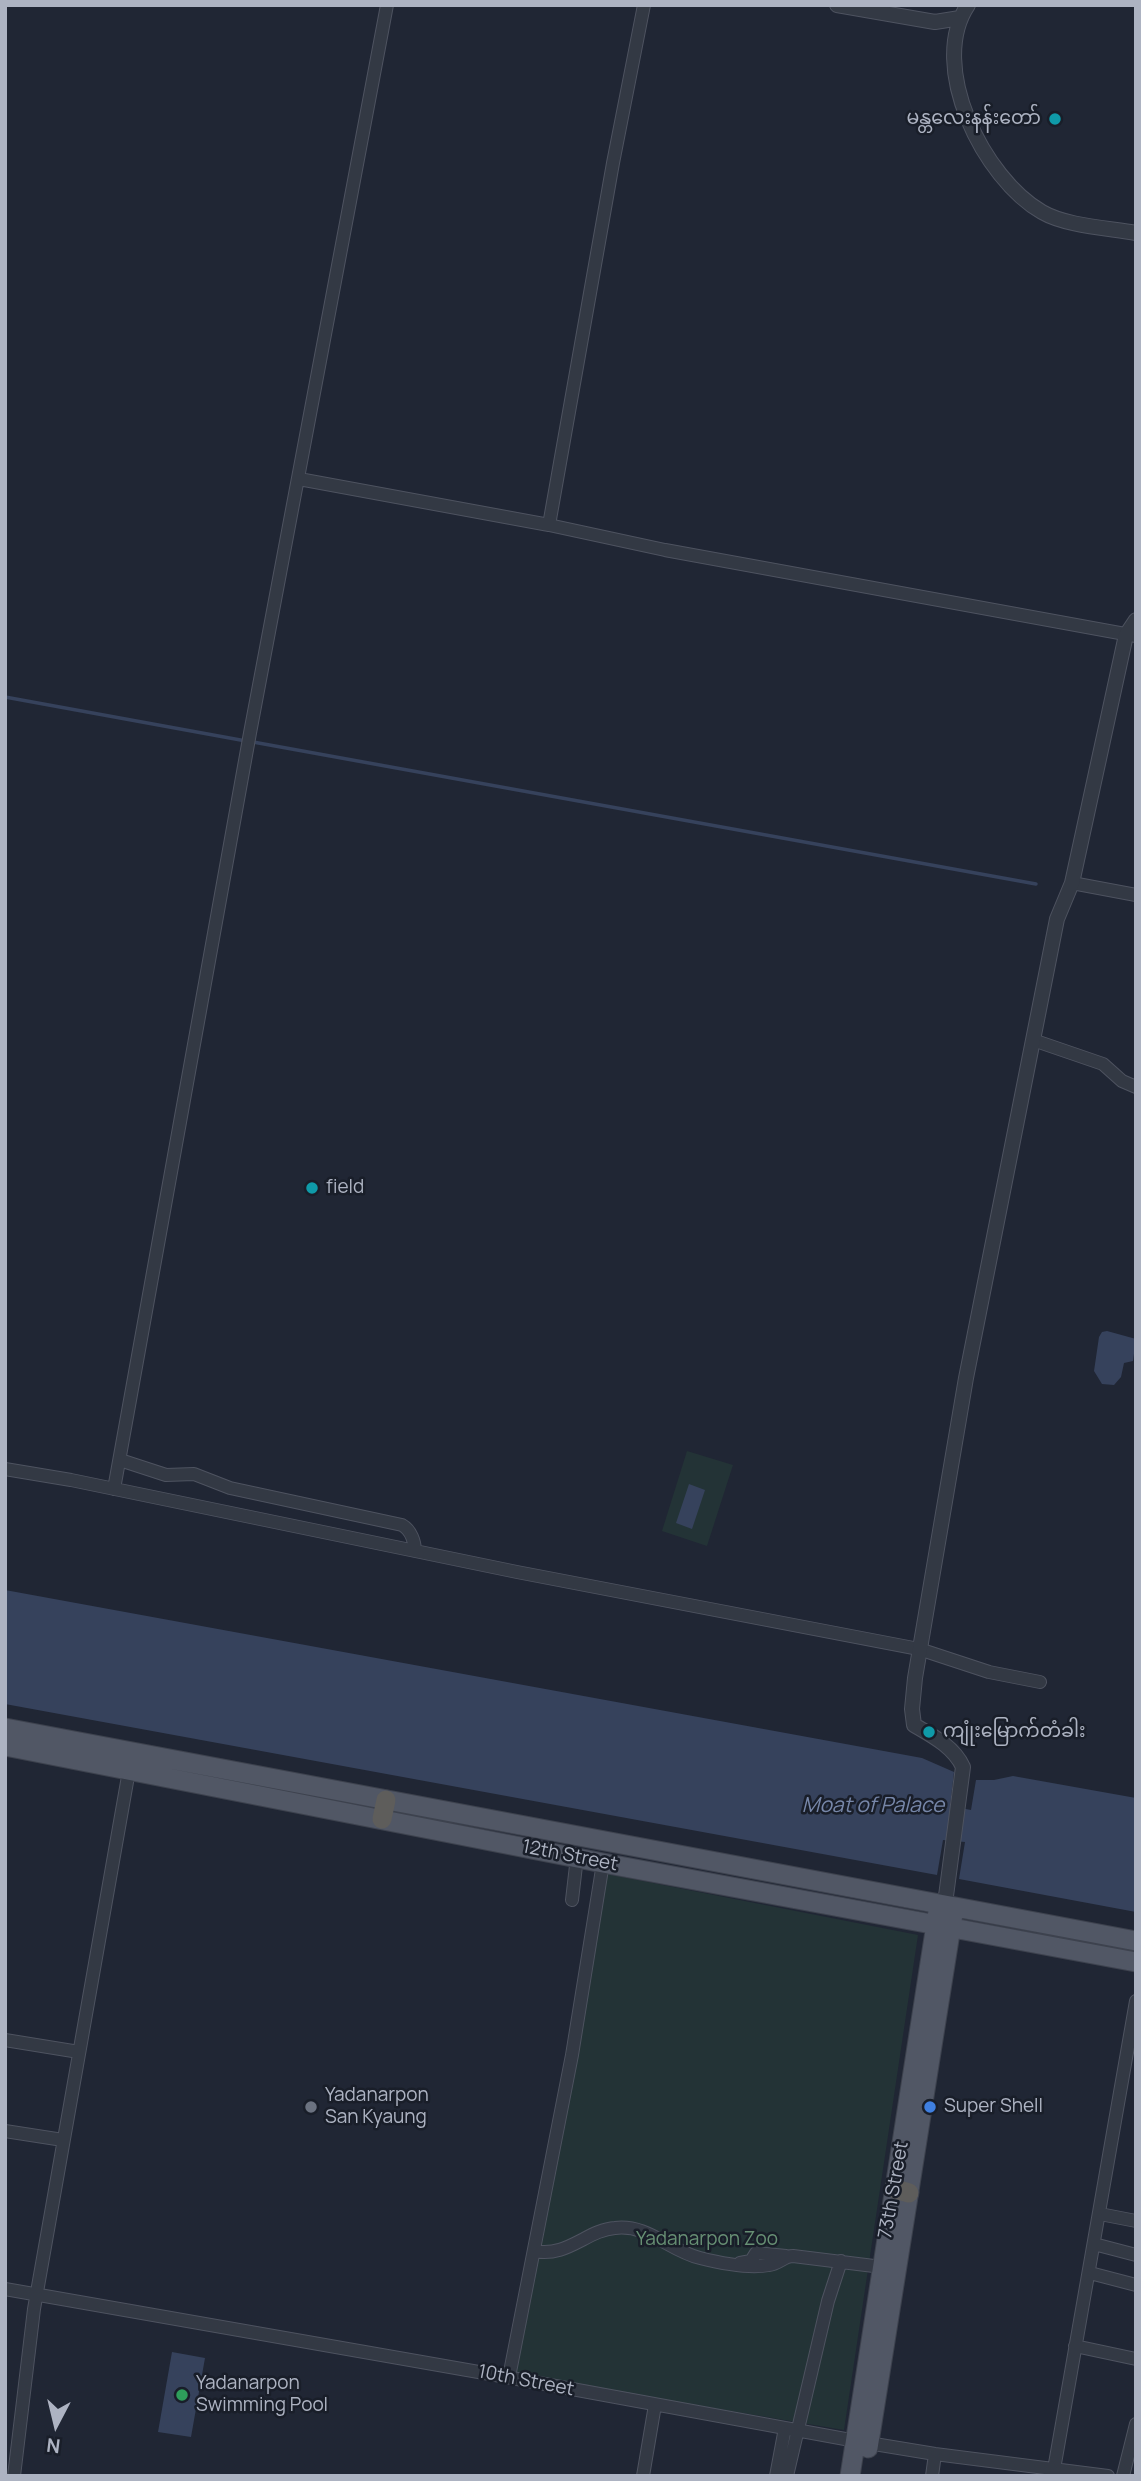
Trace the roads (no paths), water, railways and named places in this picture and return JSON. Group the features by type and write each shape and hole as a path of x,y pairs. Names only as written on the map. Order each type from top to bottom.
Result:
{"main road":[{"name":"12th Street","path":"5,1728 131,1760 384,1809 946,1902 1136,1941"},
{"name":"12th Street","path":"5,1746 131,1760"},
{"name":"12th Street","path":"384,1809 603,1863 1136,1962"},
{"name":"73th Street","path":"863,2476 862,2442 946,1902"},
{"name":"73th Street","path":"850,2476 862,2442"}],"street":[{"path":"114,1489 249,737 387,5"},
{"path":"549,525 612,163 644,5"},
{"path":"837,5 935,22 964,11"},
{"path":"964,11 953,44 956,86 971,124 993,165 1011,187 1043,213 1058,219 1136,233"},
{"path":"935,22 953,44"},
{"path":"299,479 1131,636"},
{"path":"946,1902 964,1771 962,1763 953,1752 912,1721 919,1648 966,1378 1057,919 1072,883 1136,620"},
{"path":"1072,883 1136,895"},
{"path":"1033,1040 1102,1064 1122,1081 1136,1087"},
{"path":"120,1460 166,1475 194,1474 230,1488 402,1525 407,1528 415,1551"},
{"path":"5,1469 919,1648 989,1672 1040,1682"},
{"path":"300,1528 304,1503"},
{"path":"14,2476 36,2295 131,1760"},
{"path":"572,1900 577,1857"},
{"path":"509,2377 572,2055 603,1863"},
{"path":"1054,2472 1136,2001"},
{"path":"5,2040 79,2052"},
{"path":"5,2131 63,2140"},
{"path":"1100,2214 1136,2221"},
{"path":"534,2250 543,2253 563,2249 603,2231 627,2228 650,2234 692,2256 733,2263 764,2266 775,2264 786,2256 889,2268"},
{"path":"1094,2244 1136,2255"},
{"path":"787,2476 817,2344 841,2261"},
{"path":"1090,2273 1136,2285"},
{"name":"10th Street","path":"5,2289 926,2453 1009,2463 1054,2472 1100,2475"},
{"path":"1075,2346 1136,2359"},
{"path":"643,2476 655,2405"},
{"path":"1123,2476 1136,2424"},
{"path":"776,2476 785,2428"},
{"path":"926,2453 932,2476"}],"water":[{"path":"1102,1332 1136,1339 1133,1361 1124,1363 1121,1377 1114,1385 1102,1384 1094,1371 1099,1337"},
{"path":"689,1484 705,1490 692,1529 676,1523"},
{"name":"Moat of Palace","path":"5,1590 922,1758 954,1772 950,1806 971,1810 976,1780 1013,1776 1136,1798 1136,1912 959,1879 965,1842 943,1840 937,1875 5,1704"},
{"name":"Yadanarpon Swimming Pool","path":"172,2352 205,2358 191,2437 158,2432"}],"waterway":[{"path":"5,697 246,741"},
{"path":"253,742 1036,884"}],"place":[{"name":"မန္တလေးနန်းတော်","path":"1055,119"},
{"name":"field","path":"312,1188"},
{"name":"ကျုံးမြောက်တံခါး","path":"929,1732"},
{"name":"Yadanarpon San Kyaung","path":"311,2107"},
{"name":"Super Shell","path":"930,2107"},
{"name":"Yadanarpon Swimming Pool","path":"182,2395"}],"park label":[{"name":"Yadanarpon Zoo","path":"707,2240"}]}
